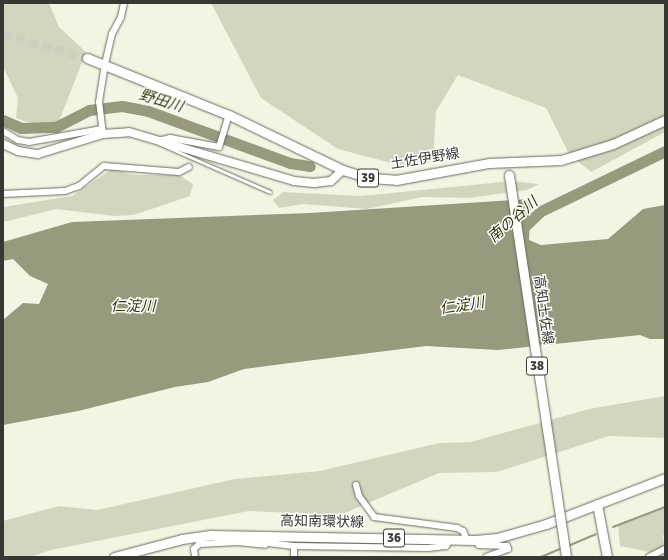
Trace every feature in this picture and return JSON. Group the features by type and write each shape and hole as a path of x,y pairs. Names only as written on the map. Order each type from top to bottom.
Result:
{"main road":[{"name":"土佐伊野線","path":"87,58 229,114 343,170 370,178 396,180 507,162 561,160 613,144 665,120"},
{"name":"高知土佐線","path":"507,162 566,557"},
{"name":"高知南環状線","path":"114,557 182,539 243,534 471,540 521,532 665,478"},
{"path":"598,504 607,557"}],"street":[{"path":"102,131 99,115 99,102 105,64 112,34 121,17 124,3"},
{"path":"162,140 170,138 217,148 222,139 229,114"},
{"path":"3,131 18,140 29,142 102,131 129,132 162,140 277,177 304,183 330,181 343,170"},
{"path":"3,144 18,151 38,154 102,131"},
{"path":"3,194 65,191 79,186 104,166 179,172 189,167"},
{"path":"356,485 359,496 374,517 457,528 464,531 471,540 479,545 507,546 508,549 486,557"},
{"path":"243,534 252,541 294,546 428,548 446,546 450,540"},
{"path":"195,557 194,549 199,544 238,542 255,546 281,544"},
{"path":"294,546 294,556"},
{"path":"649,557 665,549"}],"lane":[{"path":"152,137 160,146 270,192"}],"shaded area":[{"path":"3,3 49,3 59,27 86,52 58,124 39,126 16,118 18,98 3,67"},
{"path":"211,3 665,3 665,132 591,172 569,154 546,108 458,75 436,111 433,161 410,168 338,149 261,98"},
{"path":"112,169 134,175 179,175 193,184 190,196 134,215 114,216 57,209 3,222 3,207 72,196"},
{"path":"512,181 539,184 527,190 468,198 422,197 367,209 303,204 279,208 273,200 283,192 361,196"},
{"path":"665,396 665,438 609,436 497,472 439,473 340,515 249,511 51,550 30,557 3,557 3,521 59,506 97,510 235,479 320,471 439,443 471,442 589,409"},
{"path":"665,506 665,535 663,535 665,557 649,557 650,552 620,546 618,524"}],"water":[{"name":"仁淀川","path":"531,199 529,240 541,245 608,239 643,209 665,205 664,339 650,339 640,335 498,350 426,346 290,363 244,369 208,382 175,387 78,411 3,425 3,320 23,303 39,304 48,284 30,276 13,259 3,261 3,242 72,222 310,213"}],"waterway":[{"name":"野田川","path":"3,120 21,128 56,127 89,110 122,106 148,111 290,163 310,166"},
{"name":"南の谷川","path":"520,231 541,211 665,151"},
{"path":"613,527 665,507"},
{"path":"568,546 596,534"},
{"path":"541,557 562,548"}],"tunnel":[{"path":"3,34 87,58"}]}
